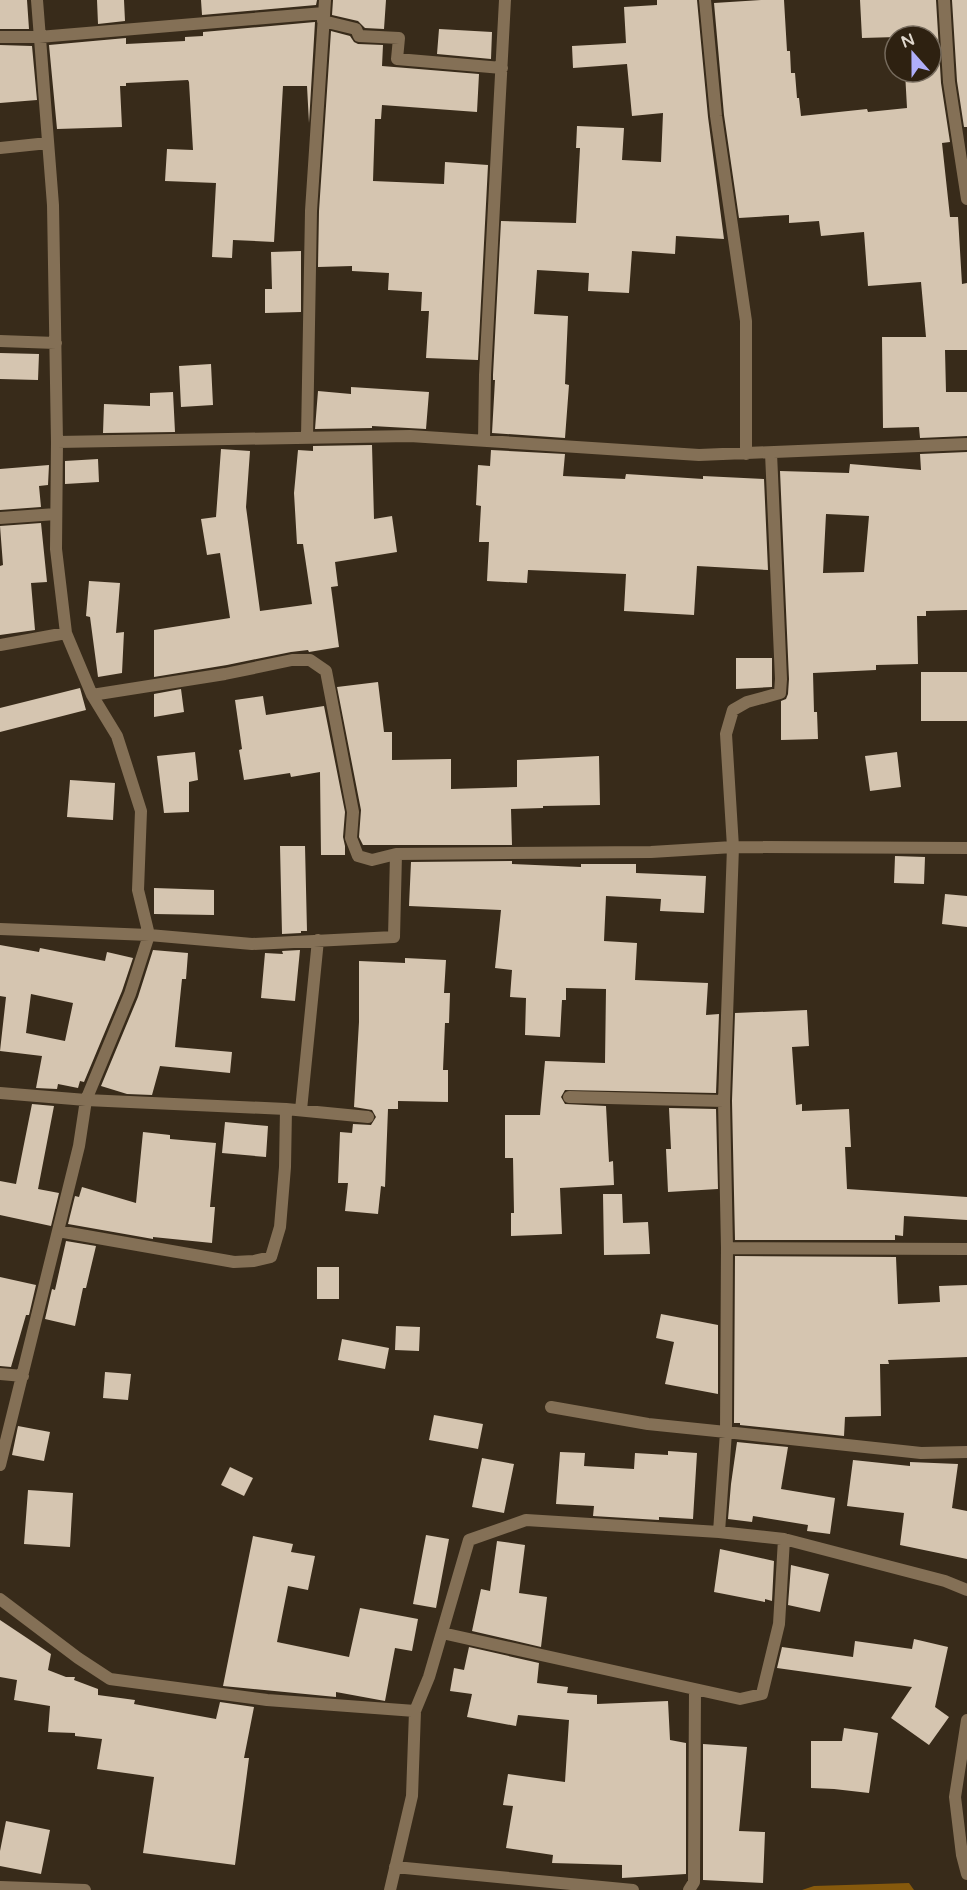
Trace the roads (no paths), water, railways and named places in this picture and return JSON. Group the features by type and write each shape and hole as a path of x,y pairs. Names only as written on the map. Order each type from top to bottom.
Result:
{"street":[{"path":"0,1465 79,1146 86,1100 130,994 149,935 138,890 141,811 117,736 92,695 66,633 56,549 57,442 53,205 37,0"},
{"path":"307,438 311,211 325,0"},
{"path":"484,441 485,375 505,0"},
{"path":"705,0 716,116 746,321 746,454"},
{"path":"944,0 949,82 967,199"},
{"path":"0,38 324,17 357,29 359,36 399,38 397,59 502,68"},
{"path":"0,148 48,143"},
{"path":"0,341 56,343"},
{"path":"57,442 410,436 699,455 967,444"},
{"path":"719,1532 726,1432 727,1248 724,1101 733,847 726,734 733,710 747,702 780,693 771,453"},
{"path":"0,518 56,514"},
{"path":"0,645 66,633"},
{"path":"92,695 225,674 292,660 310,660 326,671 348,777 353,812 351,838 358,856 372,860 396,854 651,852 733,847 967,848"},
{"path":"0,929 149,935 252,944 394,937 396,854"},
{"path":"301,1110 318,940"},
{"path":"0,1093 86,1100 301,1110 368,1118"},
{"path":"569,1097 724,1101"},
{"path":"58,1231 234,1262 272,1257 280,1227 285,1167 286,1109"},
{"path":"727,1248 967,1249"},
{"path":"0,1374 23,1376"},
{"path":"551,1407 648,1424 921,1453 967,1452"},
{"path":"390,1890 412,1796 415,1711 429,1677 469,1540 526,1520 719,1532 784,1539 945,1581 967,1590"},
{"path":"442,1633 740,1699 762,1694 779,1624 784,1539"},
{"path":"0,1599 78,1658 110,1679 267,1700 415,1711"},
{"path":"689,1890 694,1882 695,1689"},
{"path":"967,1720 955,1797 962,1855 967,1874"},
{"path":"395,1867 633,1890"},
{"path":"0,1887 85,1890"}]}
